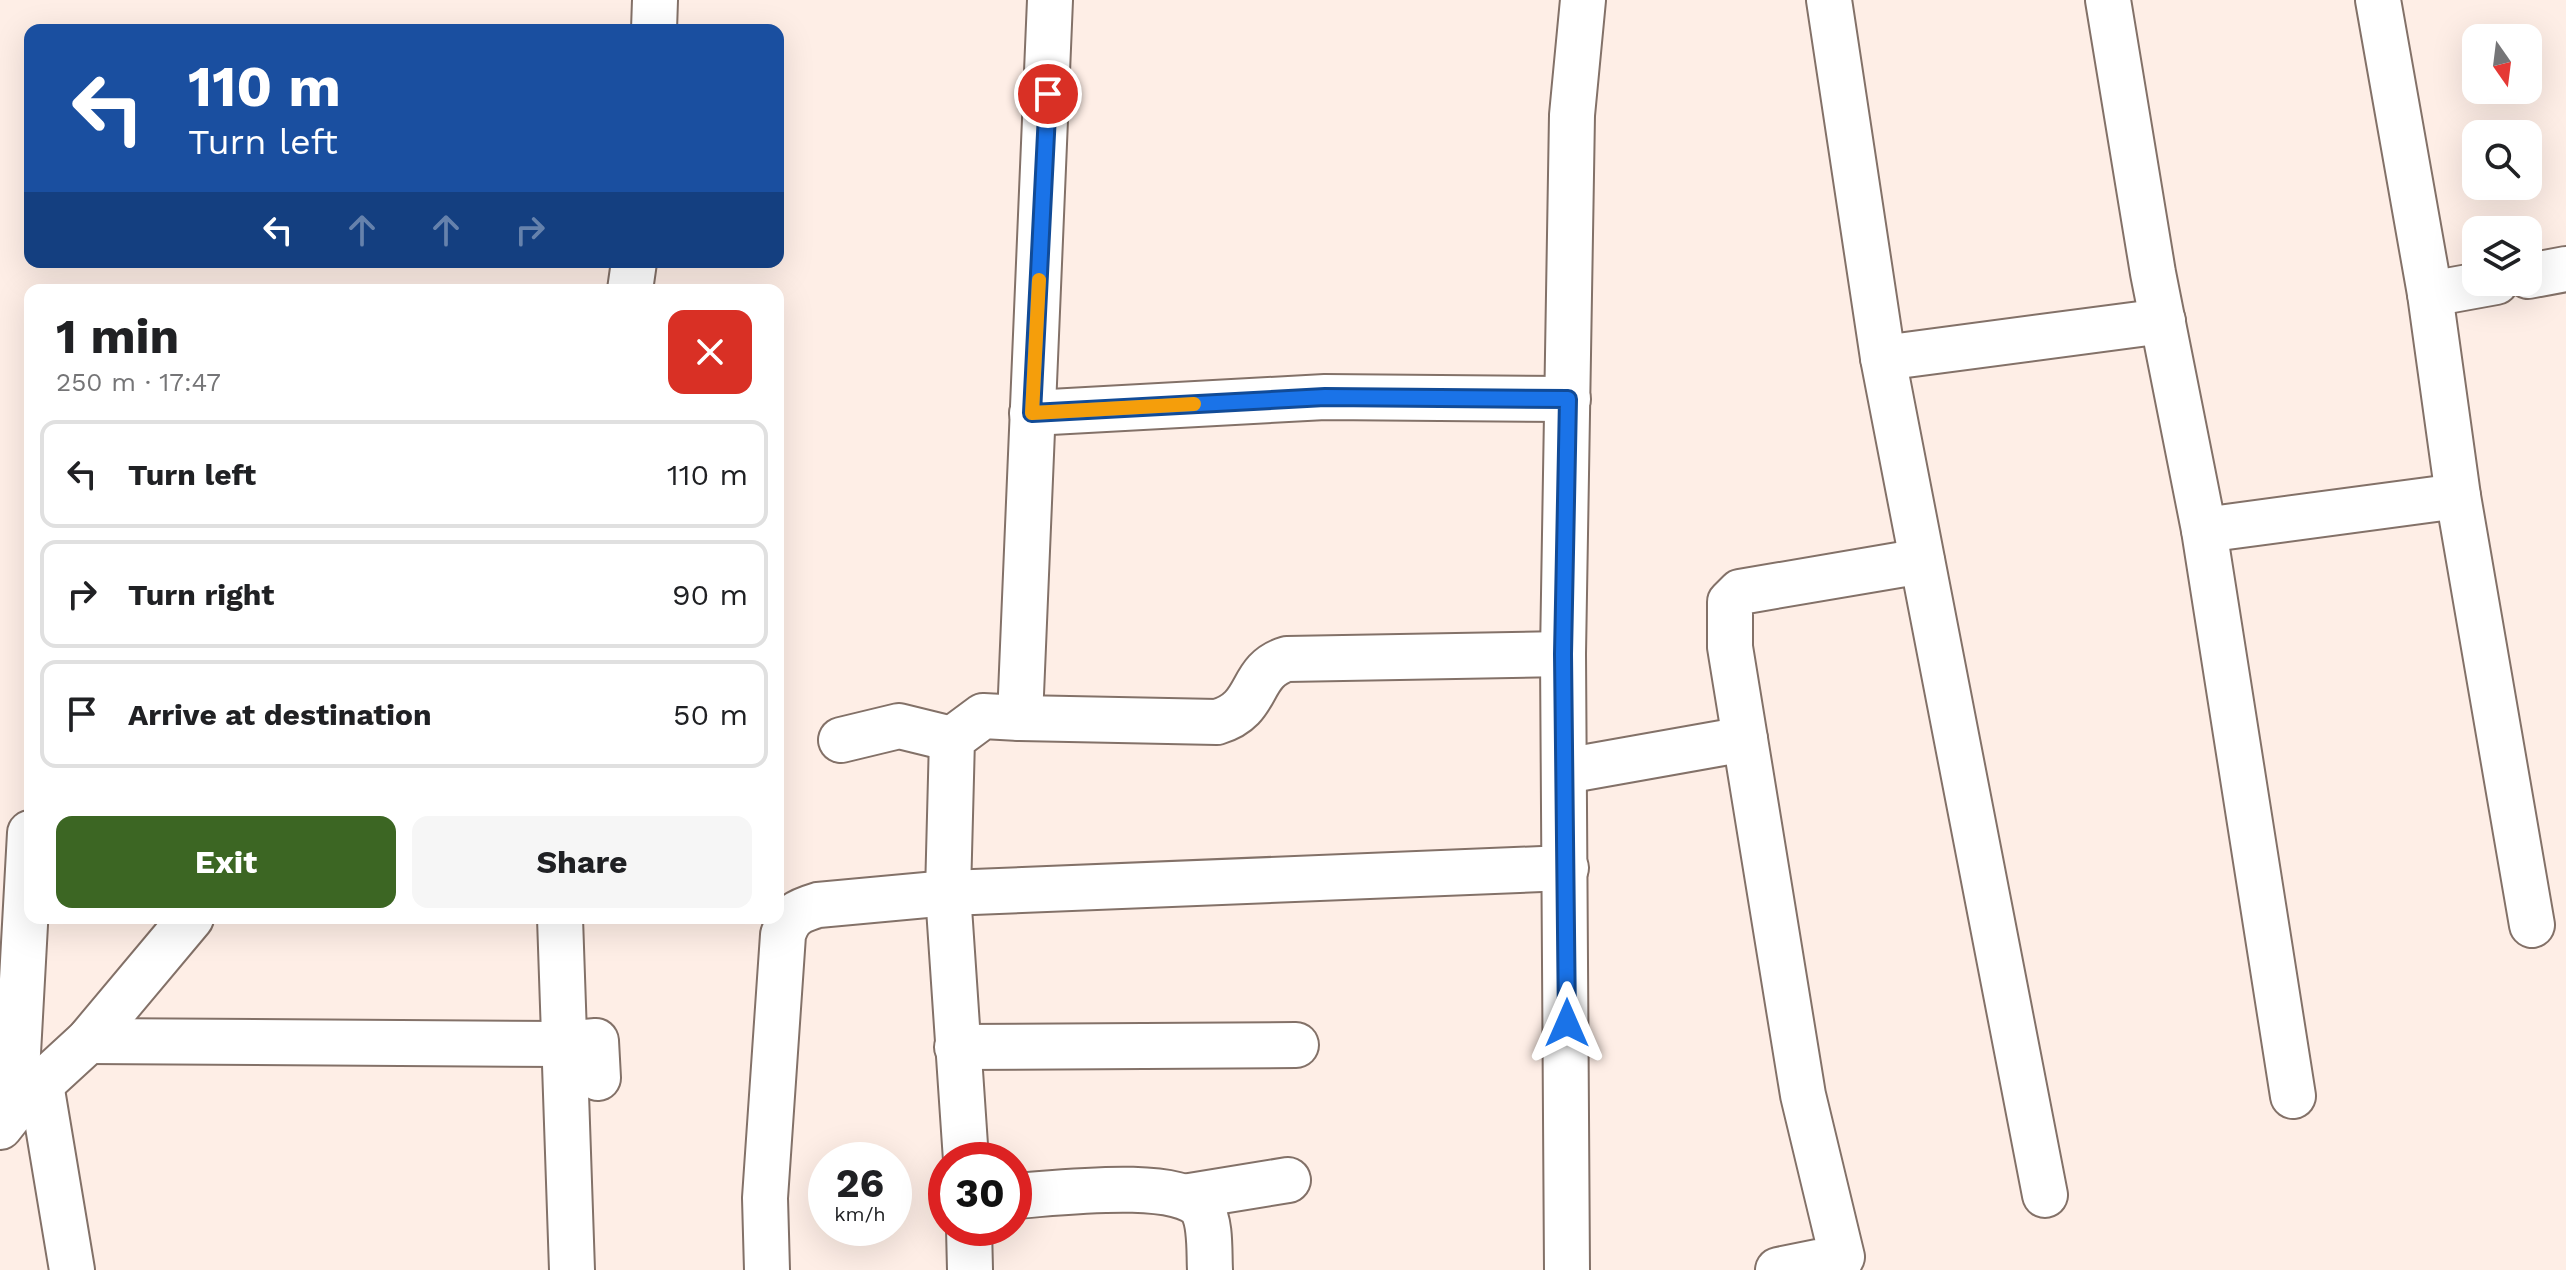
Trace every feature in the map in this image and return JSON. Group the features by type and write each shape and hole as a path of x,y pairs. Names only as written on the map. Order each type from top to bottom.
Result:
{"street":[{"path":"654,24 655,0"},
{"path":"1020,718 1050,0"},
{"path":"1567,1270 1563,654 1572,115 1583,0"},
{"path":"1829,0 1883,358 2045,1195"},
{"path":"2108,0 2163,321 2204,530 2293,1096"},
{"path":"2378,0 2430,294 2458,496 2532,925"},
{"path":"2542,273 2566,269"},
{"path":"2430,294 2462,288"},
{"path":"1883,358 2163,321"},
{"path":"1032,413 1325,397 1568,399"},
{"path":"2204,530 2458,496"},
{"path":"1778,1270 1842,1257 1803,1095 1730,647 1730,602 1740,592 1922,561"},
{"path":"952,739 983,716 1217,722 1236,717 1248,704 1267,669 1273,663 1287,659 1563,654"},
{"path":"841,740 899,726 952,739"},
{"path":"952,739 948,893 965,1142"},
{"path":"1565,771 1745,739"},
{"path":"767,1270 765,1198 783,935 788,919 818,905 948,893 1566,868"},
{"path":"26,924 19,1106 72,1270"},
{"path":"19,1106 88,1041 186,924"},
{"path":"560,924 572,1270"},
{"path":"88,1041 562,1044 596,1041 598,1078"},
{"path":"957,1047 1296,1045"},
{"path":"1032,1195 1163,1189 1190,1196 1288,1180"},
{"path":"1190,1196 1203,1210 1210,1270"},
{"path":"969,1246 970,1270"}],"slow traffic":[{"path":"1039,280 1032,413 1194,404"}],"route":[{"path":"1048,94 1032,413 1325,397 1568,399 1563,654 1567,1023"}]}
